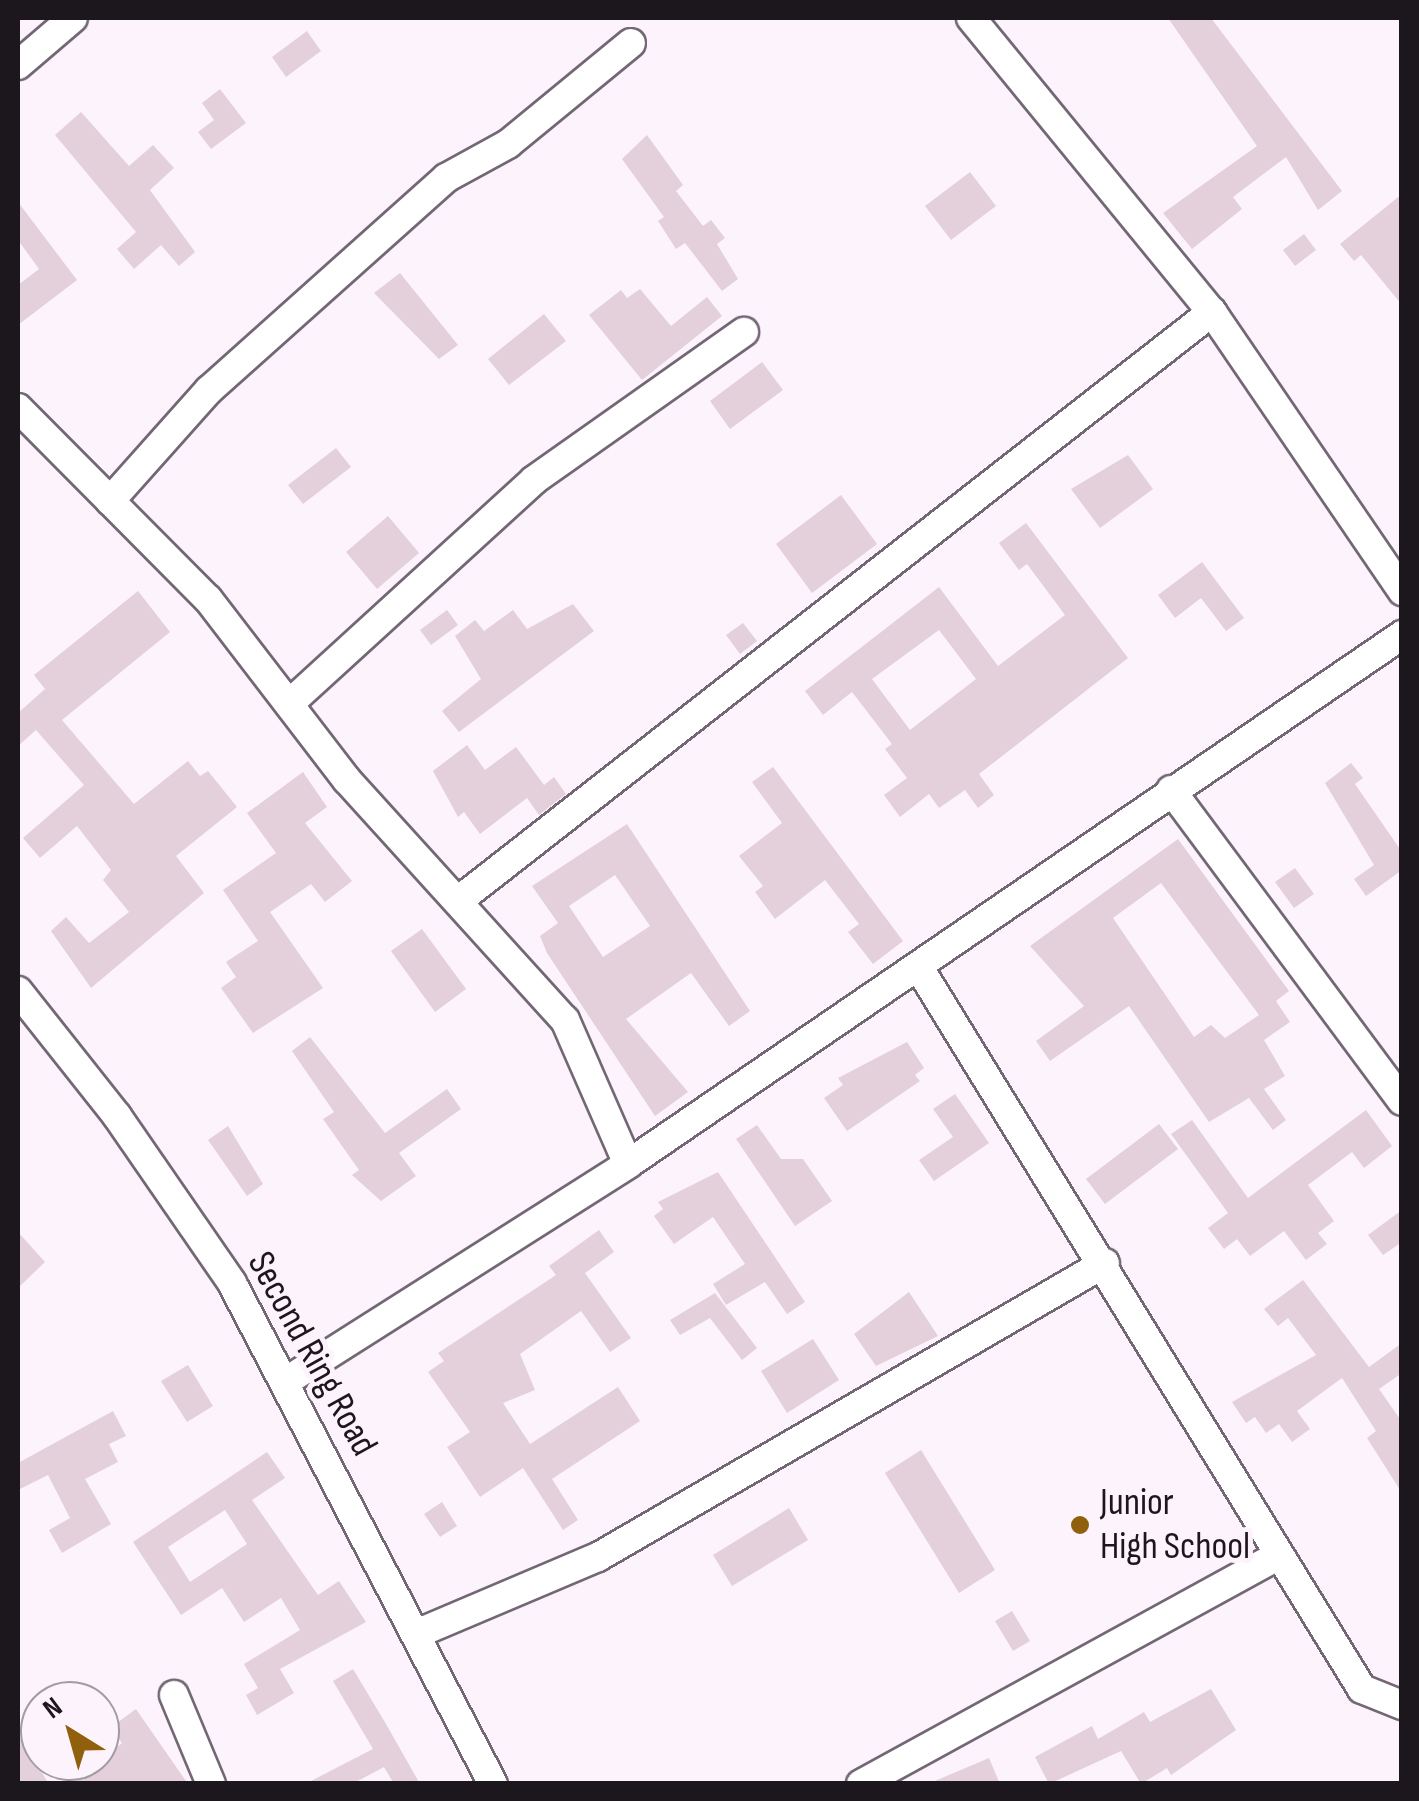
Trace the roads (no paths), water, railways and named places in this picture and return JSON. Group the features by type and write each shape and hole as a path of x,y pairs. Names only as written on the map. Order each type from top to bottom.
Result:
{"street":[{"path":"18,65 74,18"},
{"path":"970,18 1212,312 1402,591"},
{"path":"110,500 210,390 446,178 508,144 631,43"},
{"path":"458,900 1212,312"},
{"path":"290,704 534,480 744,332"},
{"path":"18,408 208,599 290,704 565,1020 628,1164"},
{"path":"288,1380 628,1164 1402,635"},
{"path":"1171,790 1402,1102"},
{"path":"918,966 1104,1263 1276,1556 1362,1690 1402,1705"},
{"name":"Second Ring Road","path":"18,991 118,1116 232,1283 288,1380 421,1632 494,1784"},
{"path":"421,1632 598,1556 1104,1263"},
{"path":"861,1784 1276,1556"},
{"path":"174,1695 211,1784"}],"place":[{"name":"Junior High School","path":"1080,1525"}]}
